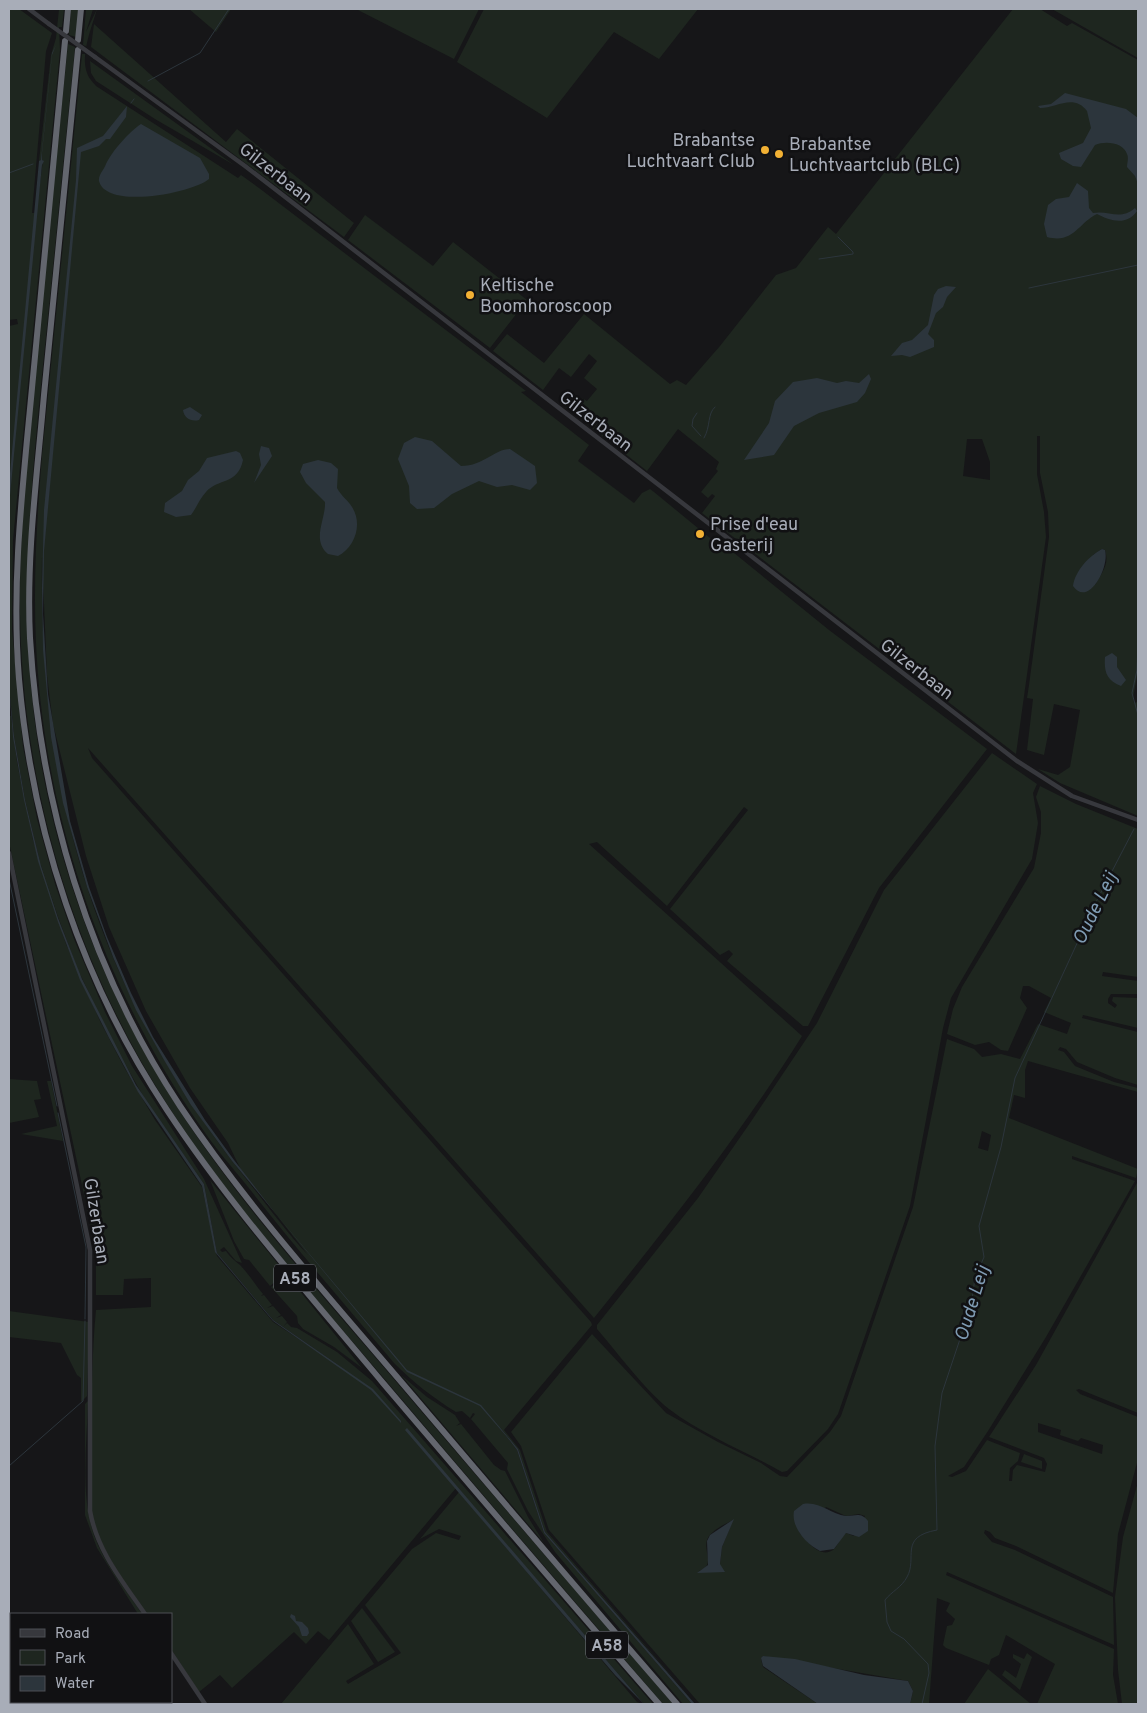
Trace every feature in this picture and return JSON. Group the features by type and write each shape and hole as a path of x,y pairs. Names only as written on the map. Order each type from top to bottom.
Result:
{"highway":[{"path":"66,31 68,9"},
{"path":"78,40 82,9"},
{"name":"A58","path":"65,41 21,505 17,594 19,679 28,750 39,808 68,911 107,1004 137,1061 166,1110 227,1195 419,1425 659,1704"},
{"name":"A58","path":"78,50 34,505 30,594 32,659 41,747 52,804 82,906 132,1024 179,1104 229,1176 343,1314 677,1704"}],"street":[{"name":"Gilzerbaan","path":"28,9 239,162 1015,760 1072,796 1138,820"},
{"name":"Gilzerbaan","path":"9,853 90,1250 88,1486 90,1514 105,1555 144,1613"},
{"path":"172,1654 205,1704"}],"green space":[{"path":"9,9 19,9 52,33 46,51 32,213 36,213 43,160 39,161 51,55 56,38 59,9 64,9 62,27 59,27 60,50 13,540 12,629 23,747 37,819 55,884 74,939 105,1012 132,1066 204,1179 242,1263 236,1261 224,1247 220,1250 222,1252 226,1251 246,1272 263,1294 261,1296 264,1295 272,1305 267,1308 273,1306 281,1315 276,1318 282,1316 287,1322 284,1326 287,1323 337,1352 372,1381 653,1704 644,1704 406,1428 456,1488 329,1640 318,1631 306,1644 294,1632 232,1688 220,1675 199,1692 172,1651 172,1613 146,1613 115,1567 99,1537 92,1512 89,1485 96,1310 151,1307 151,1278 124,1279 123,1295 96,1295 96,1251 9,842 9,716 11,716 17,762 33,840 40,863 25,800 14,736 9,687 9,326 18,324 17,319 9,320","holes":["46,882 78,970 110,1037 143,1096 204,1184 217,1253 273,1320 341,1367 273,1322 217,1256 202,1187 155,1120 100,1021 66,944"]},
{"path":"71,9 79,9 76,37 69,35"},
{"path":"86,9 93,9 86,32 97,9 85,58 87,73 96,86 238,178 241,175 259,188 526,391 521,392 589,445 578,461 634,503 642,493 650,489 721,547 718,540 829,630 987,749 879,888 808,1026 803,1026 727,961 733,954 729,950 720,955 670,909 748,810 744,807 667,906 597,842 589,844 802,1036 728,1145 676,1215 594,1318 88,748 92,758 99,766 591,1322 592,1325 504,1430 520,1450 547,1532 696,1704 545,1532 518,1449 502,1430 517,1450 544,1533 692,1704 683,1704 555,1552 528,1511 507,1469 508,1463 471,1419 475,1414 473,1413 470,1418 462,1411 456,1412 423,1389 394,1363 302,1254 212,1142 166,1073 135,1016 107,957 84,897 66,835 51,772 41,708 36,643 35,596 42,456 82,54 85,54 86,46 83,45","holes":["42,556 47,675 53,724 86,856 109,927 146,1011 190,1088 228,1143 241,1170 308,1255 284,1228 195,1109 152,1037 116,963 87,887 66,809 51,728 44,643"]},
{"path":"189,9 231,9 216,32"},
{"path":"356,9 479,9 454,59"},
{"path":"484,9 698,9 659,59 614,32 547,118 457,62"},
{"path":"1013,9 1040,9 1067,26 1072,23 1138,60 1138,671 1133,698 1134,703 1137,702 1138,690 1138,816 1060,783 1038,769 1058,775 1070,767 1080,710 1054,704 1044,755 1027,750 1033,699 1027,698 1049,537 1048,512 1040,473 1040,436 1037,436 1037,474 1044,512 1046,537 1016,754 702,513 715,496 712,494 708,498 701,492 718,471 716,469 719,462 678,429 647,471 563,405 572,393 581,400 582,398 587,401 597,389 584,378 597,361 589,354 571,377 559,368 543,390 493,351 507,334 544,363 584,314 670,384 677,380 686,385 720,346 776,275 796,268 828,227 836,234","holes":["967,439 982,439 990,462 990,480 963,476","1102,549 1105,550 1106,565 1095,585 1093,555"]},
{"path":"1052,9 1138,9 1138,58"},
{"path":"94,24 226,142 237,129 354,223 344,237 91,47"},
{"path":"68,44 75,47 36,442 27,596 30,674 36,731 46,788 59,844 76,898 96,952 146,1056 176,1105 225,1176 307,1278 673,1704 663,1704 325,1310 242,1209 191,1140 137,1054 110,1001 86,947 66,892 50,836 37,778 28,720 20,624 21,549 26,474"},
{"path":"90,61 234,165 155,119 96,81 91,73"},
{"path":"365,215 433,266 453,242 527,300 490,348 348,240"},
{"path":"992,753 1037,784 1033,793 1038,823 1032,859 951,998 943,1028 910,1206 838,1414 828,1429 787,1471 782,1472 710,1435 669,1409 650,1392 597,1329 597,1325 698,1198 750,1123 817,1023 884,890"},
{"path":"1040,786 1076,804 1138,829 1138,977 1103,972 1102,976 1138,981 1138,994 1111,994 1108,1003 1115,1008 1117,1005 1112,1001 1113,997 1138,998 1138,1028 1083,1015 1082,1018 1138,1032 1138,1085 1115,1078 1077,1062 1066,1049 1060,1047 1058,1050 1064,1052 1075,1066 1114,1082 1138,1088 1138,1092 1028,1061 1025,1070 1025,1098 1014,1095 1009,1118 1138,1169 1136,1178 1072,1156 1072,1159 1135,1181 1046,1337 988,1431 964,1467 948,1476 952,1477 966,1471 987,1440 1020,1453 1018,1461 1010,1468 1009,1481 1012,1481 1013,1470 1017,1465 1045,1472 1047,1464 1044,1458 989,1437 1036,1365 1138,1181 1138,1413 1079,1389 1076,1390 1080,1394 1138,1417 1138,1459 1118,1534 1113,1593 1016,1546 995,1538 990,1532 985,1530 984,1533 992,1542 1015,1550 1113,1597 1114,1645 947,1572 946,1575 1114,1649 1113,1675 1118,1704 1037,1704 1055,1664 1006,1635 999,1655 991,1659 989,1665 946,1648 943,1645 947,1626 952,1625 955,1619 946,1611 950,1603 937,1598 929,1704 910,1704 913,1691 908,1681 763,1656 761,1659 763,1667 818,1704 700,1704 549,1530 521,1446 511,1432 592,1334 666,1413 761,1463 780,1476 787,1477 830,1432 841,1416 913,1207 947,1039 974,1049 982,1057 1001,1054 1020,1059 1038,1024 1067,1034 1071,1023 1044,1012 1051,998 1029,986 1023,986 1020,998 1027,1008 1008,1051 1001,1050 989,1042 975,1045 947,1034 953,1009 962,987 1034,868 1041,833 1041,812 1036,797","holes":["982,1131 991,1135 988,1151 978,1148","1038,1423 1061,1430 1060,1435 1078,1441 1081,1438 1103,1445 1102,1454 1038,1432","826,1507 846,1516 859,1514 865,1516 854,1536 846,1533 835,1548 828,1552 819,1551 814,1548 799,1532","733,1520 722,1547 720,1564 699,1571 708,1562 707,1540 718,1528"]},
{"path":"9,1079 37,1081 41,1099 34,1100 39,1117 9,1123"},
{"path":"47,1081 51,1081 63,1141 21,1134 57,1126"},
{"path":"210,1180 362,1368 334,1347 303,1329 298,1323 297,1316 271,1287 277,1283 276,1281 270,1286 249,1260 244,1259 234,1241"},
{"path":"9,1311 89,1322 87,1396 81,1402 81,1378 77,1375 61,1343 9,1337"},
{"path":"401,1375 427,1397 455,1415 460,1423 456,1426 461,1424 494,1465 505,1471 528,1517 544,1543"},
{"path":"88,1401 85,1469 85,1404"},
{"path":"1024,1454 1042,1461 1042,1469 1021,1462"},
{"path":"85,1469 87,1503 98,1546 141,1613 137,1613 97,1548 85,1515"},
{"path":"1138,1482 1138,1704 1122,1704 1118,1670 1115,1597 1123,1537"},
{"path":"459,1492 637,1702 642,1704 281,1704 348,1624 374,1664 346,1681 348,1684 401,1653 365,1605 412,1549 436,1533 459,1540 461,1536 439,1529 420,1539"},
{"path":"362,1608 395,1652 378,1662 351,1621"},
{"path":"1027,1653 1032,1657 1020,1690 1002,1675 1005,1670 1016,1678 1021,1664 1013,1658 1013,1654 1024,1659"},
{"path":"988,1669 1031,1704 964,1704"},
{"path":"168,1703 170,1704 56,1704"}],"water":[{"path":"56,45 52,55 42,153 42,160 44,161 42,165 9,506 9,484 39,161 41,160 52,53"},
{"path":"1065,93 1126,109 1138,118 1138,184 1135,176 1127,167 1128,157 1125,150 1118,145 1104,143 1095,145 1081,167 1073,166 1061,159 1059,153 1083,143 1091,128 1087,111 1076,103 1071,102 1040,108 1038,106 1051,104"},
{"path":"127,106 126,117 110,139 106,139 99,146 81,152 44,551 43,614 48,694 70,821 89,887 107,937 131,993 153,1037 205,1120 234,1160 276,1214 407,1370 481,1405 518,1449 545,1532 695,1704 692,1704 544,1533 517,1450 507,1437 480,1406 407,1372 232,1161 191,1105 136,1010 113,957 87,887 63,803 51,737 43,650 42,588 44,510 76,180 77,148 103,136"},
{"path":"141,124 200,158 209,174 209,179 186,189 151,196 133,197 117,195 105,190 99,179 112,153"},
{"path":"1077,183 1088,191 1089,208 1093,213 1119,215 1130,212 1135,208 1137,211 1128,219 1118,221 1107,219 1097,214 1075,232 1064,238 1047,237 1044,224 1048,205 1056,199 1069,197"},
{"path":"946,286 956,287 947,297 943,307 936,313 928,334 934,340 934,347 910,357 902,355 891,356 902,343 912,340 928,325 934,295 938,289"},
{"path":"869,374 871,379 865,393 857,402 819,413 794,426 774,455 744,460 769,423 775,401 793,382 817,378 837,383 846,381 859,383"},
{"path":"190,407 202,415 199,420 191,420 186,417 183,410"},
{"path":"415,437 432,441 461,466 482,461 499,452 510,449 535,466 537,483 530,490 512,485 497,487 479,481 452,494 434,508 417,509 410,503 409,486 398,459 404,443"},
{"path":"261,446 269,448 272,456 254,483 261,465 259,454"},
{"path":"236,451 240,453 243,460 237,474 206,492 191,515 176,517 164,512 165,503 182,491 188,480 199,471 207,458"},
{"path":"318,460 331,463 338,469 337,488 349,502 357,521 356,534 353,541 338,556 328,554 320,542 325,502 306,483 300,472 303,464"},
{"path":"1102,549 1105,550 1106,557 1101,575 1091,589 1085,592 1079,591 1073,586 1074,580 1088,560"},
{"path":"1112,653 1117,657 1117,667 1126,680 1121,686 1109,678 1106,671 1105,657"},
{"path":"9,687 14,736 25,800 41,866 58,918 82,979 136,1085 204,1184 217,1253 273,1320 373,1389 401,1423 371,1390 273,1321 215,1252 202,1186 138,1092 80,980 58,922 38,861 24,800 13,737"},
{"path":"407,1428 644,1704 615,1675 405,1430"},
{"path":"803,1504 815,1504 840,1515 863,1516 868,1521 868,1531 859,1537 846,1533 834,1549 820,1551 810,1544 797,1529 794,1511"},
{"path":"734,1519 722,1547 720,1564 725,1572 697,1573 708,1565 707,1541 710,1535"},
{"path":"291,1614 295,1616 296,1621 302,1622 308,1628 309,1633 307,1636 302,1636 299,1627 290,1617"},
{"path":"763,1656 795,1659 864,1675 908,1681 913,1691 910,1704 818,1704 763,1666 761,1658"}],"waterway":[{"path":"148,81 200,53 229,9"},
{"path":"131,103 134,99"},
{"path":"9,173 33,164"},
{"path":"819,259 853,254 838,237"},
{"path":"1029,288 1138,265"},
{"path":"704,438 711,413 715,407"},
{"path":"697,413 693,419 692,426 701,436"},
{"name":"Oude Leij","path":"1138,642 1137,670 1132,693 1138,715"},
{"name":"Oude Leij","path":"922,1704 929,1673 928,1664 904,1639 891,1631 887,1622 885,1600 907,1577 910,1570 913,1543 925,1533 937,1530 935,1446 942,1393 971,1306 975,1278 984,1257 979,1226 1001,1147 1015,1078 1097,900 1134,829"},
{"path":"9,879 57,1106"},
{"path":"58,1113 86,1247 85,1319"},
{"path":"9,1466 83,1401 85,1321"}],"place":[{"name":"Brabantse Luchtvaart Club","path":"765,150"},
{"name":"Brabantse Luchtvaartclub (BLC)","path":"779,154"},
{"name":"Keltische Boomhoroscoop","path":"470,295"},
{"name":"Prise d'eau Gasterij","path":"700,534"}]}
